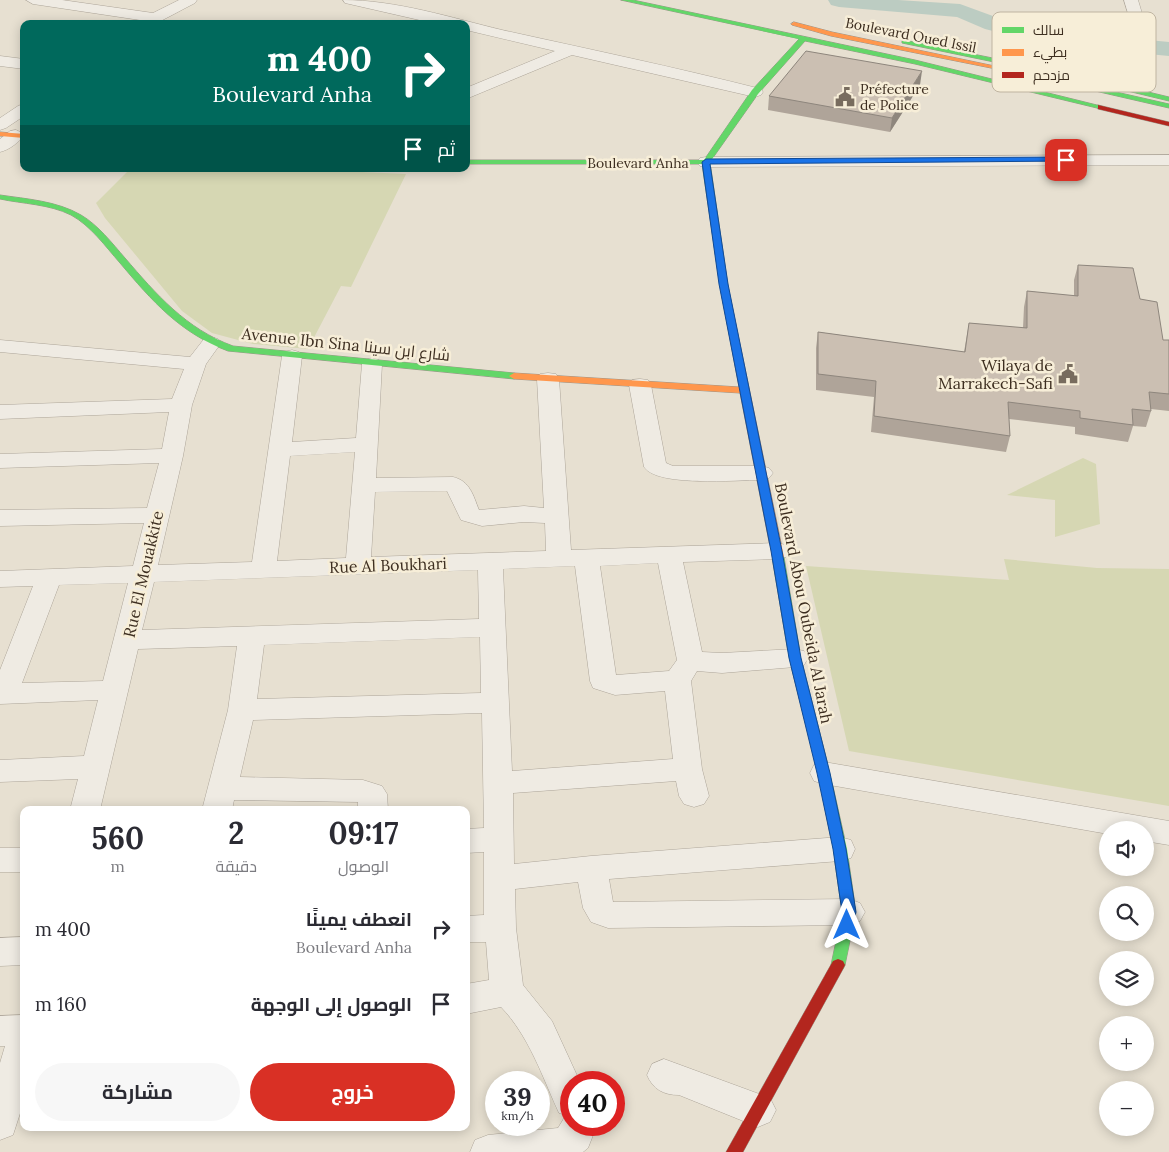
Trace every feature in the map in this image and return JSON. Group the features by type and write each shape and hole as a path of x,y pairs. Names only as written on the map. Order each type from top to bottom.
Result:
{"street":[{"path":"33,0 144,20"},
{"path":"152,20 190,0"},
{"path":"350,0 439,20"},
{"name":"Boulevard Oued Issil","path":"624,0 915,62 992,82"},
{"path":"1131,0 1135,12"},
{"name":"Boulevard Oued Issil","path":"992,60 790,23 831,34 992,66"},
{"path":"470,27 755,92"},
{"path":"706,162 755,92 804,38"},
{"path":"470,92 573,49"},
{"path":"0,61 20,64"},
{"name":"Boulevard Oued Issil","path":"915,62 992,74"},
{"name":"Boulevard Oued Issil","path":"1036,92 1169,124"},
{"name":"Boulevard Oued Issil","path":"1073,92 1169,114"},
{"name":"Boulevard Oued Issil","path":"1107,92 1169,106"},
{"name":"Boulevard Oued Issil","path":"1140,92 1169,99"},
{"path":"0,125 20,112"},
{"path":"0,147 13,135"},
{"path":"929,160 929,169 1169,177"},
{"name":"Boulevard Anha","path":"470,162 1169,160"},
{"name":"Boulevard Abou Oubeida Al Jarah","path":"706,162 721,269 777,551 795,658 824,773 840,849 849,912 839,964 734,1152"},
{"name":"Avenue Ibn Sina شارع ابن سينا","path":"0,198 59,208 80,217 96,231 166,309 211,342 231,349 372,364 548,379 744,390"},
{"name":"Rue El Mouakkite","path":"86,806 116,690 142,573 172,456 181,405 196,364 211,342"},
{"path":"0,346 196,364"},
{"path":"263,570 292,356"},
{"path":"358,566 372,364"},
{"path":"548,379 559,558"},
{"path":"640,385 655,467 658,470 670,473 761,473"},
{"path":"0,412 181,405"},
{"path":"279,450 366,444"},
{"path":"0,461 172,456"},
{"path":"364,485 453,484 458,488 469,515 482,518 524,514 556,516"},
{"path":"0,518 157,515"},
{"name":"Rue Al Boukhari","path":"0,579 777,551"},
{"path":"669,554 684,671 688,769 694,796"},
{"path":"586,557 603,681 615,685 722,663 795,658"},
{"path":"490,560 498,783 500,928 507,991 519,1003 540,1032 560,1077"},
{"path":"49,578 2,694 116,690"},
{"path":"127,640 492,628"},
{"path":"252,635 242,710 219,799 363,790 372,794 373,806"},
{"path":"242,710 494,703"},
{"path":"0,771 95,766"},
{"path":"498,783 688,769"},
{"path":"824,773 1169,833"},
{"path":"470,841 499,839"},
{"path":"500,878 591,868 840,849"},
{"path":"0,860 20,860"},
{"path":"591,868 599,908 602,913 608,915 849,912"},
{"path":"470,929 500,928"},
{"path":"0,952 20,951"},
{"path":"470,998 507,991"},
{"path":"0,1031 20,1030"},
{"path":"0,1122 20,1053"},
{"path":"664,1076 670,1079 679,1079 758,1110"},
{"path":"488,1152 566,1144 575,1136"}],"green space":[{"path":"127,172 362,172 406,174 351,287 341,286 308,349 253,344 212,333 182,311 105,218 96,203"},
{"path":"1083,458 1096,464 1100,524 1055,537 1055,500 1007,495"},
{"path":"1004,559 1097,568 1169,569 1169,806 849,751 806,566 1009,580"}],"building":[{"name":"Préfecture de Police","path":"806,51 922,71 892,118 769,96"},
{"path":"1078,265 1133,268 1140,299 1157,302 1163,340 1169,340 1169,394 1149,392 1151,411 1132,409 1133,425 1080,418 1080,411 1008,402 1010,436 874,416 876,381 818,374 818,332 965,352 969,323 1027,328 1027,291 1078,296"}],"waterway":[{"path":"839,0 910,8 960,11 992,24"},
{"path":"1156,48 1169,49"}],"traffic: fast":[{"path":"624,0 915,62 992,81"},
{"path":"724,286 706,162 755,92 804,38"},
{"path":"904,42 992,60"},
{"path":"1039,92 1101,107"},
{"path":"1107,92 1169,106"},
{"path":"1140,92 1169,99"},
{"path":"470,162 706,162"},
{"path":"0,197 52,206 81,218 99,234 167,310 197,333 231,349 514,376"},
{"path":"778,557 795,658 824,773 840,849 849,912 838,965"}],"traffic: slow":[{"path":"794,24 831,34 992,66"},
{"path":"0,134 20,136"},
{"path":"724,286 778,557"},
{"path":"514,376 744,390"}],"traffic: jam":[{"path":"1101,107 1169,124"},
{"path":"734,1152 838,965"}],"place":[{"name":"Préfecture de Police","path":"845,97"},
{"name":"Wilaya de Marrakech-Safi","path":"1068,374"}],"route":[{"path":"847,925 849,912 840,849 824,773 795,658 777,551 723,284 706,162 1066,160"}]}
